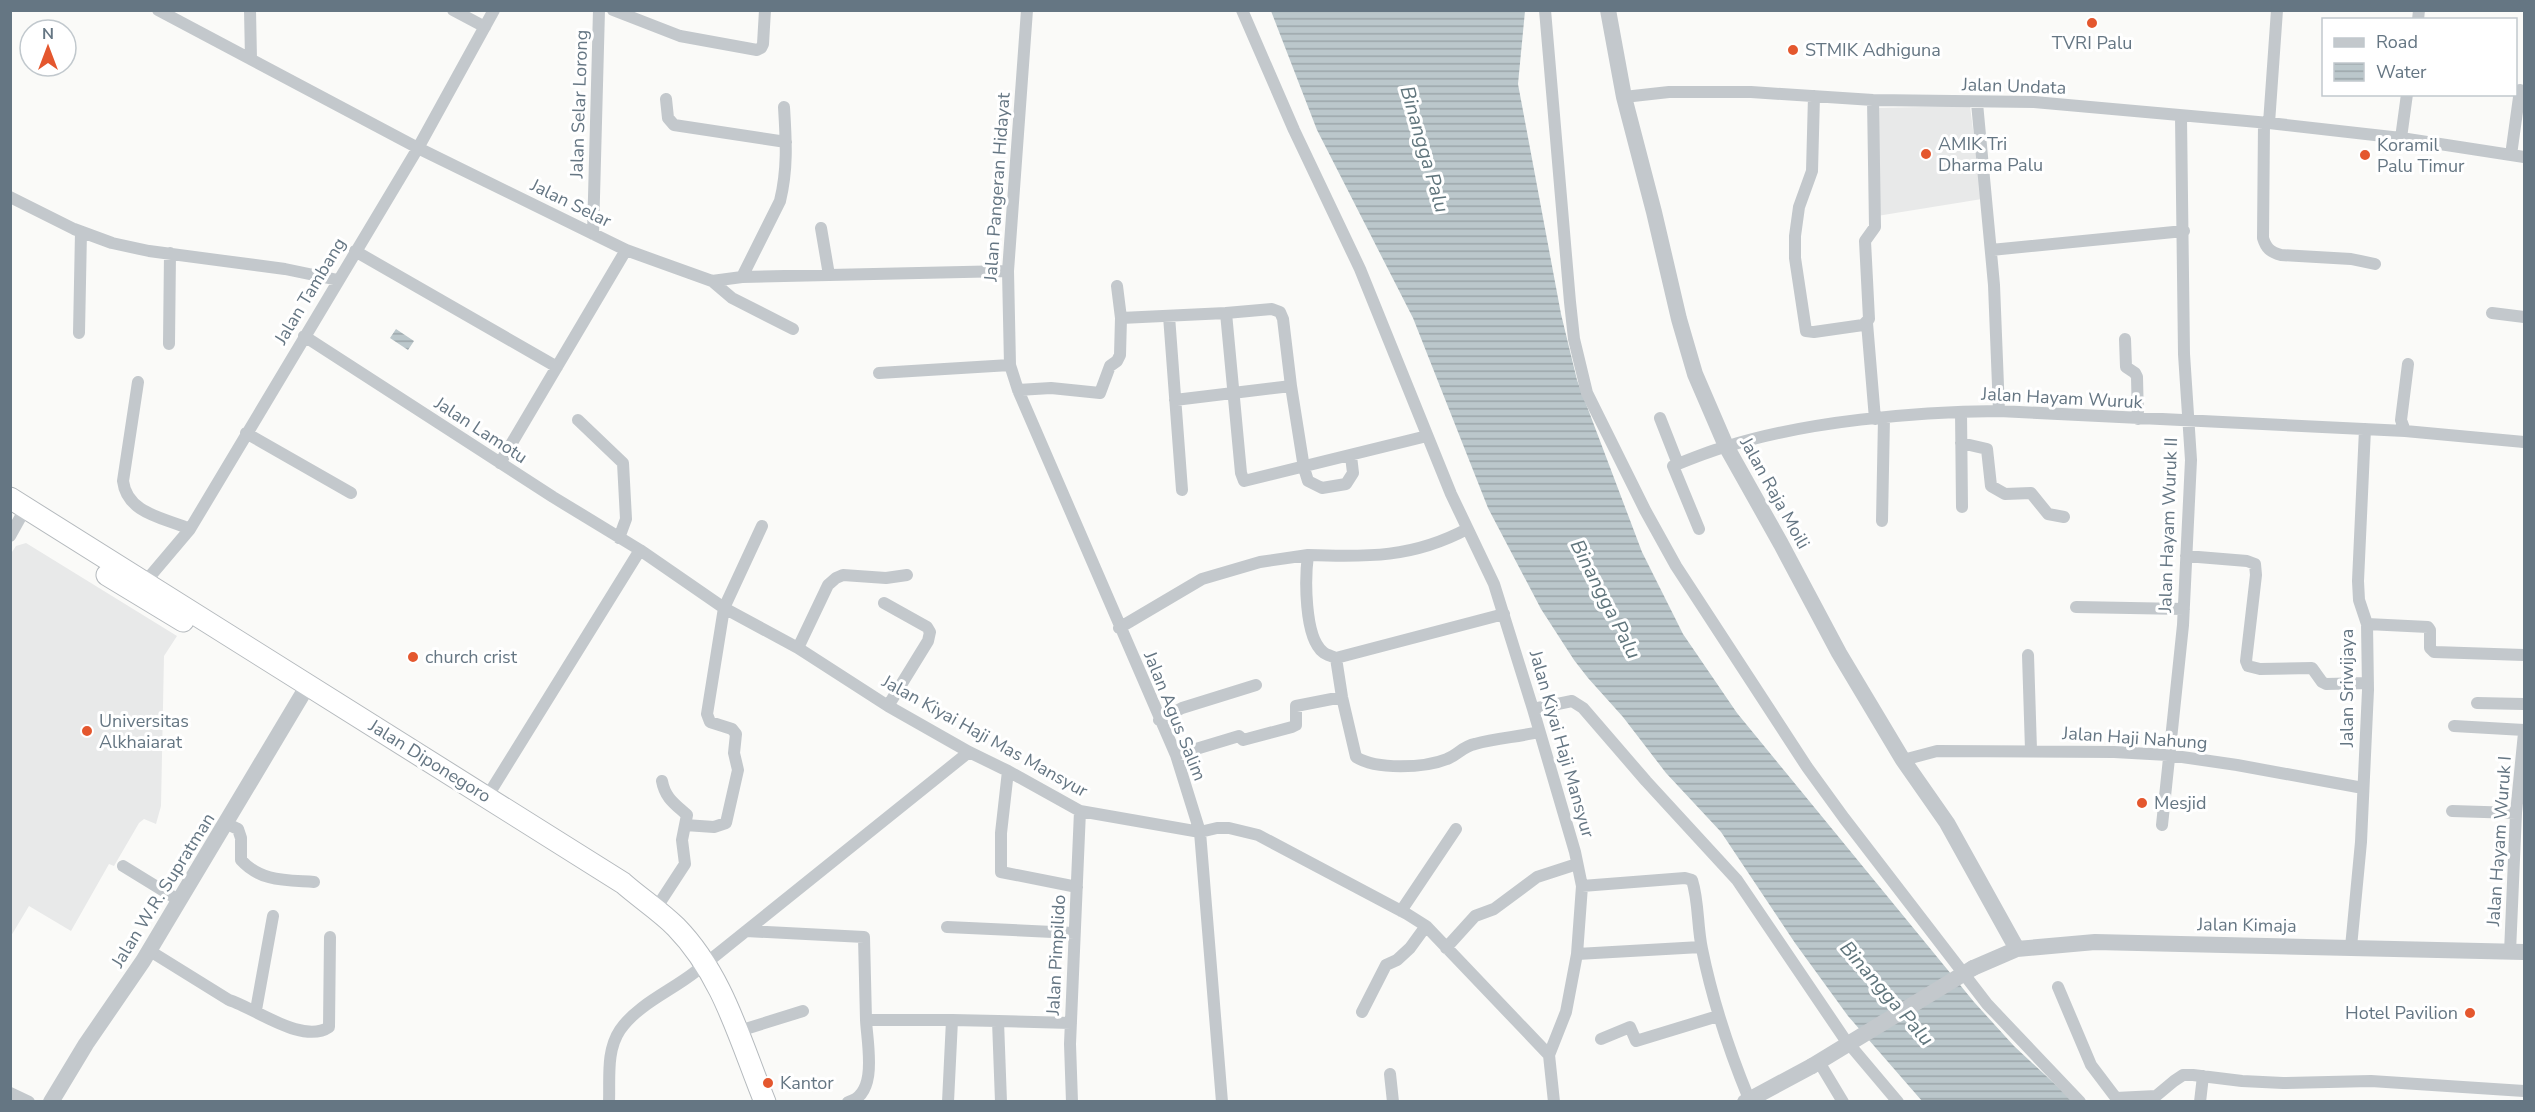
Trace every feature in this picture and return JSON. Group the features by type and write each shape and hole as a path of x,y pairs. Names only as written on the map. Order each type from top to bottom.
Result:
{"highway":[{"name":"Jalan Diponegoro","path":"10,498 102,557 146,581 604,870 655,910 675,927 739,1031 765,1101"},
{"name":"Jalan Diponegoro","path":"14,523 68,552 483,806 629,902 699,968 752,1101"}],"street":[{"name":"Jalan Selar","path":"158,10 418,148 593,234 626,250 712,281 742,277 1008,270"},
{"path":"250,10 251,59"},
{"path":"453,10 485,27"},
{"name":"Jalan Tambang","path":"146,581 190,529 418,148 494,10"},
{"name":"Jalan Selar Lorong","path":"593,234 599,10"},
{"path":"613,10 680,36 757,50 763,44 765,10"},
{"name":"Jalan Pangeran Hidayat","path":"1010,365 1008,270 1028,10"},
{"name":"Jalan Kiyai Haji Mansyur","path":"1242,10 1294,130 1360,269 1427,436 1467,529 1486,566 1504,614 1533,709 1582,886 1577,954 1566,1012 1549,1055"},
{"path":"1545,10 1573,330 1587,393 1645,510 1676,566 1807,767 1987,1004 2080,1101"},
{"name":"Jalan Raja Moili","path":"1608,10 1624,97 1687,347 1726,446 1839,653 1903,760 1947,823 2016,949"},
{"path":"2277,10 2266,123 2263,238 2266,247 2281,255 2351,259 2375,264"},
{"path":"2511,155 2520,90"},
{"name":"Jalan Undata","path":"1624,97 1713,92 1874,100 2034,102 2401,138 2524,157"},
{"path":"1814,96 1812,171 1799,207 1795,236 1795,258 1806,331 1814,332 1867,323"},
{"path":"2401,138 2407,96"},
{"path":"666,99 668,118 674,125 786,141"},
{"path":"1874,100 1875,227 1865,241 1870,311 1867,323 1879,418 1882,521"},
{"path":"1977,103 1991,250 1999,411"},
{"path":"742,277 780,201 787,172 784,107"},
{"name":"Jalan Hayam Wuruk II","path":"2162,825 2184,609 2191,460 2184,354 2181,117"},
{"path":"10,197 81,232 112,243 275,267 338,280"},
{"path":"821,228 829,275"},
{"path":"1991,250 2184,231"},
{"path":"79,333 81,232"},
{"path":"500,463 626,250"},
{"path":"355,251 557,367"},
{"path":"169,344 170,253"},
{"path":"712,281 732,298 793,329"},
{"path":"1018,390 1051,388 1100,393 1110,366 1120,358 1121,318 1117,286"},
{"path":"1121,318 1272,309 1280,312 1304,468 1308,481 1322,488 1338,487 1350,482 1353,477 1351,456"},
{"path":"1226,313 1242,479 1250,481 1427,436"},
{"path":"2492,313 2524,317"},
{"path":"1169,316 1182,490"},
{"name":"Jalan Lamotu","path":"304,336 500,463 640,550"},
{"path":"2126,339 2126,367 2137,377 2138,419"},
{"path":"2405,431 2401,420 2408,364"},
{"path":"879,373 1010,365"},
{"name":"Jalan Agus Salim","path":"1010,365 1018,390 1119,628 1176,755 1200,832 1222,1101"},
{"path":"138,382 123,481 125,492 136,506 147,513 190,529"},
{"path":"1175,400 1291,386"},
{"name":"Jalan Hayam Wuruk","path":"1678,464 1726,446 1787,432 1879,418 1999,411 2405,431 2524,442"},
{"path":"1961,412 1962,507"},
{"path":"1660,418 1678,464 1673,466 1699,529"},
{"path":"578,420 622,463 626,519 619,538"},
{"name":"Jalan Sriwijaya","path":"2351,947 2361,842 2368,683 2367,624 2359,600 2358,581 2365,429"},
{"path":"246,433 351,493"},
{"path":"1961,443 1987,449 1991,486 2005,494 2031,493 2048,514 2064,517"},
{"path":"685,825 714,826 726,823 737,784 735,730 710,722 707,714 724,608 762,526"},
{"path":"1119,628 1202,579 1260,562 1308,555 1373,557 1417,550 1444,541 1467,529"},
{"path":"487,797 640,550"},
{"name":"Jalan Kiyai Haji Mas Mansyur","path":"640,550 724,608 798,648 888,706 1080,811 1200,832 1229,828 1258,835 1404,912 1424,926 1549,1055"},
{"path":"1308,555 1306,600 1315,638 1324,653 1336,658 1504,614"},
{"path":"2186,556 2247,561 2255,564 2256,575 2246,661 2248,666 2260,669 2312,668 2322,682 2328,685 2368,683"},
{"path":"798,648 828,585 836,578 848,575 862,578 886,578 907,575"},
{"path":"884,603 927,627 930,632 928,641 888,706"},
{"path":"2076,607 2184,609"},
{"path":"2367,624 2428,627 2430,648 2434,652 2524,655"},
{"path":"2028,655 2031,750"},
{"path":"1336,658 1342,697 1356,757 1367,764 1389,766 1444,761 1457,755 1463,748 1474,744 1539,732"},
{"path":"1159,720 1182,708 1256,685"},
{"name":"Jalan W.R. Supratman","path":"51,1101 86,1044 150,951 302,695"},
{"path":"1176,755 1239,736 1243,740 1292,727 1296,724 1296,706 1342,697"},
{"path":"1533,709 1560,705 1566,701 1577,702 1737,880 1844,1038 1898,1101"},
{"path":"2477,703 2524,704"},
{"path":"2454,726 2524,731"},
{"name":"Jalan Hayam Wuruk I","path":"2517,952 2520,828 2516,813 2524,731"},
{"name":"Jalan Haji Nahung","path":"1903,760 1937,751 2031,750 2168,755 2363,788"},
{"path":"609,1101 609,1066 613,1047 620,1031 634,1016 746,931 969,752"},
{"path":"1008,771 1001,833 1000,872 1077,887"},
{"path":"655,910 685,864 682,840 687,815 670,801 663,790 662,781"},
{"name":"Jalan Pimpilido","path":"1072,1101 1071,1023 1080,811"},
{"path":"2452,811 2516,813"},
{"path":"227,824 238,830 241,838 241,860 249,869 270,880 314,882"},
{"path":"1404,912 1456,829"},
{"path":"1446,948 1475,916 1494,909 1537,877 1577,864"},
{"path":"123,866 180,901"},
{"path":"1582,886 1689,878 1692,880 1701,947 1718,1016 1747,1100"},
{"path":"256,1010 273,916"},
{"path":"1362,1012 1386,965 1397,960 1410,948 1424,926"},
{"path":"947,927 1074,933"},
{"path":"746,931 864,937 868,1082 860,1096 848,1101"},
{"path":"150,951 229,999 290,1028 323,1031 329,1027 330,937"},
{"name":"Jalan Kimaja","path":"1747,1100 1816,1064 1973,968 2016,949 2095,942 2517,952"},
{"path":"1577,954 1701,947"},
{"path":"2058,987 2091,1065 2114,1097 2161,1094 2166,1087 2184,1075 2262,1082 2371,1081 2524,1091"},
{"path":"739,1031 803,1011"},
{"path":"1601,1039 1630,1027 1636,1041 1718,1016"},
{"path":"866,1020 1071,1023"},
{"path":"948,1101 951,1020"},
{"path":"998,1021 1001,1101"},
{"path":"1549,1055 1554,1101"},
{"path":"1816,1064 1843,1101"},
{"path":"1390,1074 1393,1101"},
{"path":"2200,1101 2203,1076"},
{"path":"10,1093 29,1101"}],"shaded area":[{"name":"AMIK Tri Dharma Palu","path":"1970,106 1982,199 1877,216 1875,108"},
{"name":"Universitas Alkhaiarat","path":"26,543 177,636 164,656 161,806 156,824 144,819 139,823 114,866 109,864 71,931 29,906 11,936 10,555 16,546"}],"water":[{"name":"Binangga Palu","path":"1271,11 1525,11 1518,84 1561,314 1577,380 1642,552 1683,634 1737,713 1974,1002 2014,1046 2073,1101 1922,1101 1848,1016 1795,943 1721,832 1666,773 1623,717 1574,660 1541,609 1488,508 1413,318 1317,130"},
{"path":"396,329 414,341 408,350 390,338"}],"place":[{"name":"TVRI Palu","path":"2092,23"},
{"name":"STMIK Adhiguna","path":"1793,50"},
{"name":"AMIK Tri Dharma Palu","path":"1926,154"},
{"name":"Koramil Palu Timur","path":"2365,155"},
{"name":"church crist","path":"413,657"},
{"name":"Universitas Alkhaiarat","path":"87,731"},
{"name":"Mesjid","path":"2142,803"},
{"name":"Hotel Pavilion","path":"2470,1013"},
{"name":"Kantor","path":"768,1083"}]}
